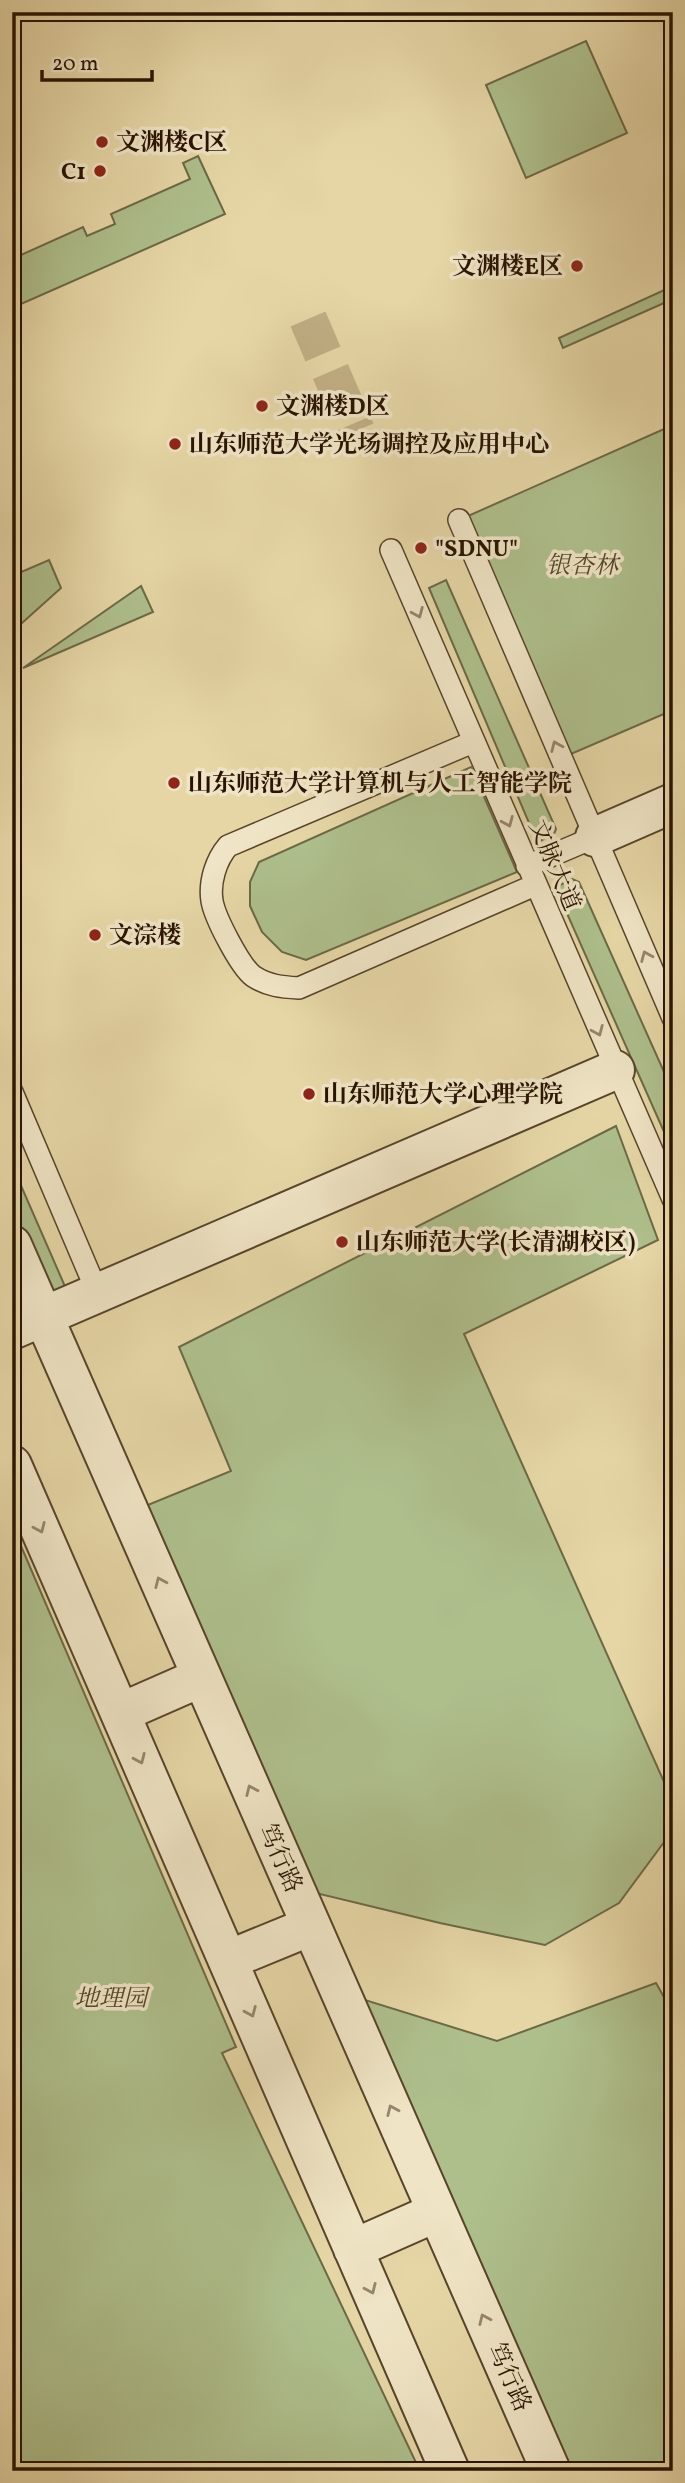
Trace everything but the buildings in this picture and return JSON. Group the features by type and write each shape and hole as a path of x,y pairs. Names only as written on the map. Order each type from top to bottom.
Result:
{"street":[{"path":"595,837 673,803"},
{"path":"28,1323 615,1070"},
{"name":"笃行路","path":"12,1245 28,1323 202,1677 551,2471"},
{"path":"12,1465 450,2471"},
{"path":"120,1713 202,1677"},
{"path":"228,1960 311,1926"},
{"path":"353,2249 437,2212"}],"lane":[{"name":"文脉大道","path":"459,520 673,1018"},
{"name":"文脉大道","path":"391,550 673,1199"},
{"path":"473,742 228,846 219,856 213,877 212,901 236,958 252,975 275,987 299,988 531,876 595,837"},
{"path":"12,1093 98,1294"}],"green space":[{"path":"586,41 627,133 526,178 486,85"},
{"path":"198,156 225,214 12,308 12,259 83,227 87,236 115,224 111,214 190,179 183,163"},
{"path":"673,286 673,299 563,348 559,338"},
{"name":"银杏林","path":"673,425 673,710 571,754 459,520"},
{"path":"49,560 61,588 12,632 12,576"},
{"path":"446,580 556,829 554,834 540,841 535,837 429,588"},
{"path":"141,586 153,612 23,668"},
{"path":"471,767 517,872 306,960 282,952 262,932 250,906 250,882 259,862"},
{"path":"572,879 579,882 673,1092 673,1152 557,891 558,886"},
{"path":"616,1126 658,1240 464,1334 673,1802 673,1830 619,1903 545,1945 299,1889 138,1509 231,1471 179,1347"},
{"path":"12,1165 67,1291 33,1304 12,1256"},
{"name":"地理园","path":"12,1525 236,2047 222,2053 420,2471 12,2471"},
{"path":"656,1983 673,2013 673,2471 571,2471 362,1999 497,2041"}],"tunnel":[{"path":"308,319 356,431"}],"place":[{"name":"文渊楼C区","path":"102,142"},
{"name":"C1","path":"100,171"},
{"name":"文渊楼E区","path":"577,266"},
{"name":"文渊楼D区","path":"262,406"},
{"name":"山东师范大学光场调控及应用中心","path":"175,444"},
{"name":"\"SDNU\"","path":"421,548"},
{"name":"山东师范大学计算机与人工智能学院","path":"174,783"},
{"name":"文淙楼","path":"95,935"},
{"name":"山东师范大学心理学院","path":"309,1094"},
{"name":"山东师范大学(长清湖校区)","path":"342,1242"}]}
